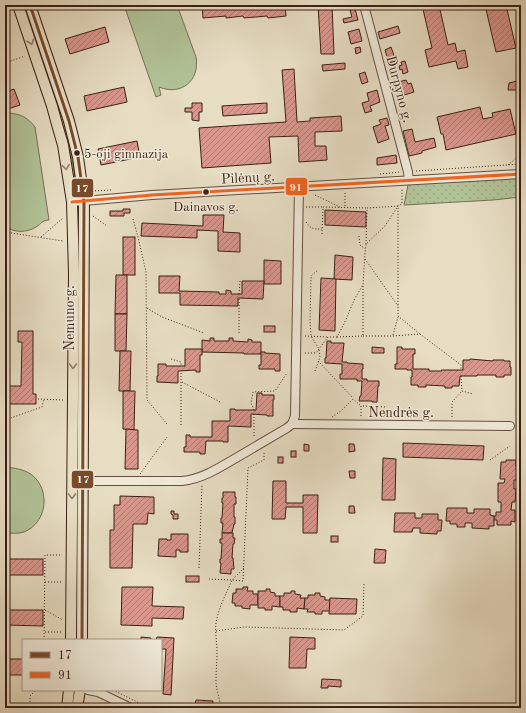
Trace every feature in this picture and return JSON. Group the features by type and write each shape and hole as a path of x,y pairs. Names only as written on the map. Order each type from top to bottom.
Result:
{"main road":[{"name":"Nemuno g.","path":"18,5 54,113 63,145 72,202 74,281 71,639"},
{"name":"Nemuno g.","path":"30,5 69,121 78,157 84,202 82,639"},
{"path":"67,708 70,691"},
{"path":"77,708 80,691"}],"street":[{"name":"Durpyno g.","path":"364,5 409,180"},
{"name":"Pilėnų g.","path":"72,202 152,195 521,174"},
{"path":"83,481 191,480 217,469 292,424 295,416 299,187"},
{"name":"Nendrės g.","path":"292,424 510,426"},
{"path":"93,691 131,708"}],"path":[{"path":"5,63 25,56"},
{"path":"521,154 508,166 521,164"},
{"path":"366,244 385,226 398,206 402,204 402,189"},
{"path":"345,193 345,207"},
{"path":"315,195 340,207"},
{"path":"305,207 367,208 398,206"},
{"path":"393,336 398,316 398,206"},
{"path":"322,234 323,207"},
{"path":"362,336 367,208"},
{"path":"92,216 107,226"},
{"path":"40,238 63,218"},
{"path":"133,219 146,272 147,400 167,424"},
{"path":"305,219 309,227 314,229 322,229"},
{"path":"5,232 63,241"},
{"path":"359,236 360,245 365,250"},
{"path":"364,258 398,306"},
{"path":"315,371 320,357 319,349 312,336 310,321 311,276 318,270"},
{"path":"240,281 240,294"},
{"path":"337,337 355,298 363,285"},
{"path":"239,298 239,333"},
{"path":"146,308 162,317 204,333"},
{"path":"398,316 461,365 461,370"},
{"path":"296,336 337,337 420,334"},
{"path":"296,353 316,353 328,337"},
{"path":"171,359 181,362 181,366"},
{"path":"318,361 353,399 362,406 387,407"},
{"path":"254,410 251,403 253,392 275,391 287,373 296,369"},
{"path":"181,371 181,425"},
{"path":"452,425 452,402 462,391 461,376"},
{"path":"181,382 222,403"},
{"path":"462,391 473,394"},
{"path":"38,399 63,400"},
{"path":"5,420 42,407 44,399"},
{"path":"320,424 341,411 353,399"},
{"path":"361,425 362,406"},
{"path":"254,414 254,442"},
{"path":"135,481 167,437"},
{"path":"490,460 510,446"},
{"path":"209,579 244,581 248,468 264,460 264,452"},
{"path":"199,568 202,481"},
{"path":"44,639 45,555 62,555"},
{"path":"221,708 216,680 217,619 232,580 244,568"},
{"path":"45,582 62,582"},
{"path":"216,631 244,627 344,630 363,616 364,584"},
{"path":"44,609 62,620"},
{"path":"44,632 62,632"},
{"path":"30,708 30,696 35,691"},
{"path":"115,691 149,708"}],"green space":[{"path":"22,5 25,5 64,123 77,190 74,190"},
{"path":"124,5 177,5 196,57 195,73 187,84 181,88 175,89 159,87 161,95 156,97"},
{"path":"9,113 24,117 35,127 49,220 46,220 32,229 24,231 12,230 5,226 5,114"},
{"path":"521,174 521,197 404,205 409,180"},
{"path":"5,467 26,471 38,481 42,489 44,506 42,514 32,528 24,532 5,533"}],"building":[{"path":"202,5 285,5 286,16 268,18 267,16 244,18 243,16 226,18 226,16 203,18"},
{"path":"318,5 332,5 334,54 321,54"},
{"path":"422,5 439,5 448,45 455,43 457,52 465,50 468,67 458,69 456,61 429,67 425,50 432,48"},
{"path":"485,5 506,5 516,48 496,52"},
{"path":"355,9 358,20 344,23 343,19 352,17 350,10"},
{"path":"398,26 400,33 380,39 378,32"},
{"path":"105,27 109,42 70,54 65,39"},
{"path":"359,29 362,41 351,44 348,32"},
{"path":"360,47 361,52 356,54 355,48"},
{"path":"391,47 396,61 389,63 385,50"},
{"path":"405,61 408,72 403,74 402,69 400,70 399,66 402,65 401,62"},
{"path":"345,63 345,69 323,71 322,65"},
{"path":"294,69 297,122 310,121 310,118 341,116 342,131 315,132 315,146 326,146 327,160 299,162 298,136 269,137 271,163 202,168 199,128 286,122 282,70"},
{"path":"365,72 368,82 362,84 359,74"},
{"path":"406,80 408,84 411,83 414,92 401,96 394,83"},
{"path":"521,80 521,90 508,90 509,83"},
{"path":"124,87 127,102 87,111 84,96"},
{"path":"14,89 20,105 5,110 5,92"},
{"path":"377,90 380,102 370,106 372,111 365,113 362,103 369,101 367,93"},
{"path":"192,103 202,103 202,112 199,112 199,121 192,120 192,112 185,112 185,108 192,108"},
{"path":"267,103 267,113 223,116 222,106"},
{"path":"480,107 483,119 493,117 492,113 510,109 516,134 446,150 443,134 441,134 437,117"},
{"path":"387,118 389,125 385,126 389,139 378,143 373,127 381,124 379,120"},
{"path":"412,129 415,142 434,138 436,147 422,151 422,153 409,156 403,131"},
{"path":"137,141 140,157 101,165 98,149"},
{"path":"396,155 397,163 377,165 377,158"},
{"path":"123,209 130,209 130,213 124,213 124,216 110,216 110,211 123,211"},
{"path":"325,210 366,212 366,227 325,225"},
{"path":"203,215 224,215 223,232 240,233 240,252 218,251 218,231 197,230 197,238 141,236 142,223 203,226"},
{"path":"123,237 135,237 135,275 123,275"},
{"path":"335,255 353,257 352,280 334,279"},
{"path":"264,260 281,261 281,284 264,284"},
{"path":"116,275 127,275 127,314 115,314"},
{"path":"159,276 180,276 179,291 219,292 219,294 226,294 226,290 231,291 231,294 242,294 242,281 264,281 263,299 238,298 238,306 180,305 180,293 159,293"},
{"path":"321,278 336,279 335,331 319,330"},
{"path":"115,314 127,314 126,351 115,351"},
{"path":"264,326 275,326 275,332 264,332"},
{"path":"18,331 33,331 33,394 36,394 36,404 5,404 5,386 21,386 22,342 18,342"},
{"path":"210,338 214,338 214,341 229,341 229,338 233,338 233,341 248,342 248,339 252,340 252,342 261,342 261,354 202,352 202,340 210,341"},
{"path":"327,341 331,341 331,343 344,343 342,362 363,364 362,379 367,379 367,381 379,381 377,402 359,401 361,396 362,381 357,381 357,379 340,379 340,374 342,374 342,364 325,363"},
{"path":"372,347 384,348 384,353 372,353"},
{"path":"397,347 402,347 402,349 415,349 415,354 413,354 413,369 429,369 429,371 463,370 463,360 504,360 510,361 511,375 504,375 504,377 496,377 496,375 460,376 459,386 452,386 452,388 426,385 426,387 418,387 418,385 411,385 412,370 395,369 395,364 397,364"},
{"path":"185,349 202,349 202,355 200,355 200,372 196,372 196,370 178,371 178,383 157,382 158,364 166,364 166,366 185,366"},
{"path":"120,351 131,351 130,391 119,391"},
{"path":"261,352 280,354 280,371 275,371 275,369 259,369 259,365 261,365"},
{"path":"123,391 135,391 134,430 123,429"},
{"path":"257,393 262,393 262,395 274,395 273,416 251,414 251,427 228,426 228,442 206,441 205,454 200,454 200,452 184,452 184,447 186,447 186,435 190,435 190,437 212,437 212,421 230,421 230,409 256,410"},
{"path":"126,429 138,430 138,469 125,469"},
{"path":"403,443 484,446 483,460 403,457"},
{"path":"304,444 309,445 309,451 304,451"},
{"path":"349,444 354,444 355,451 349,452"},
{"path":"291,451 296,451 296,457 291,457"},
{"path":"278,457 283,457 283,463 278,463"},
{"path":"383,458 396,459 395,500 382,500"},
{"path":"506,460 516,460 516,467 520,467 518,480 514,480 514,489 516,489 515,502 512,502 511,510 515,510 515,522 511,521 511,525 497,525 497,520 494,520 494,516 496,516 496,512 501,512 501,502 498,502 498,483 504,483 505,479 500,479 501,462 506,462"},
{"path":"349,471 355,471 355,478 350,478"},
{"path":"273,481 286,481 286,503 303,503 303,495 318,495 317,533 303,533 303,507 286,507 285,519 272,519"},
{"path":"223,492 235,492 235,524 232,533 222,533 223,523 221,523 221,518"},
{"path":"120,496 154,497 154,514 148,513 147,524 133,524 132,568 110,568 110,530 114,530 114,505 120,505"},
{"path":"349,506 354,506 355,513 349,513"},
{"path":"447,508 467,508 467,513 474,513 474,509 490,509 490,515 494,516 494,526 489,526 489,529 472,528 472,523 465,523 465,527 457,527 457,524 450,524 450,521 446,521"},
{"path":"171,511 174,511 174,514 178,514 178,519 173,519"},
{"path":"395,513 415,513 415,518 422,518 422,514 438,514 438,520 442,520 441,531 437,531 437,534 420,533 420,528 413,528 412,532 394,532"},
{"path":"222,533 233,533 233,538 235,538 232,558 234,569 231,569 231,574 220,573 222,543 220,543 220,539 222,539"},
{"path":"171,534 188,534 188,552 180,552 180,550 176,550 176,557 158,556 159,539 171,540"},
{"path":"331,536 338,536 338,542 331,542"},
{"path":"375,549 386,550 385,563 374,563"},
{"path":"5,559 43,559 43,575 5,575"},
{"path":"186,576 199,576 199,582 186,582"},
{"path":"122,587 153,587 152,606 184,607 183,619 152,618 152,626 121,625"},
{"path":"243,587 248,587 247,591 253,591 253,594 258,594 258,605 250,605 250,609 242,608 242,606 235,606 235,603 232,603 233,593 236,593 236,589 243,589"},
{"path":"266,589 270,589 270,592 275,593 275,596 280,596 280,607 272,606 272,610 258,608 258,591 266,591"},
{"path":"291,591 295,591 295,594 301,595 300,598 305,598 304,609 297,608 297,612 290,612 290,610 283,610 283,607 280,607 280,596 284,596 284,593 291,593"},
{"path":"315,593 320,593 320,596 325,597 325,600 330,600 330,611 322,611 322,614 315,614 315,612 307,612 308,609 304,609 305,598 308,598 308,595 315,595"},
{"path":"330,598 357,599 356,614 329,614"},
{"path":"5,610 43,610 43,626 5,625"},
{"path":"141,637 151,638 151,639 141,639"},
{"path":"157,637 174,638 171,695 163,694 166,649 162,649 162,639 156,639"},
{"path":"290,637 315,638 315,649 307,649 306,668 289,668"},
{"path":"5,659 22,659 22,675 5,675"},
{"path":"322,679 341,680 341,687 328,686 328,688 321,688"},
{"path":"196,700 213,701 212,708 183,708 183,705 195,706"}],"transit line":[{"name":"17","path":"30,5 69,121 78,157 84,201 82,639"},
{"name":"91","path":"72,202 152,195 521,174"}],"place":[{"name":"5-oji gimnazija","path":"77,153"},
{"name":"Dainavos g.","path":"206,192"}]}
